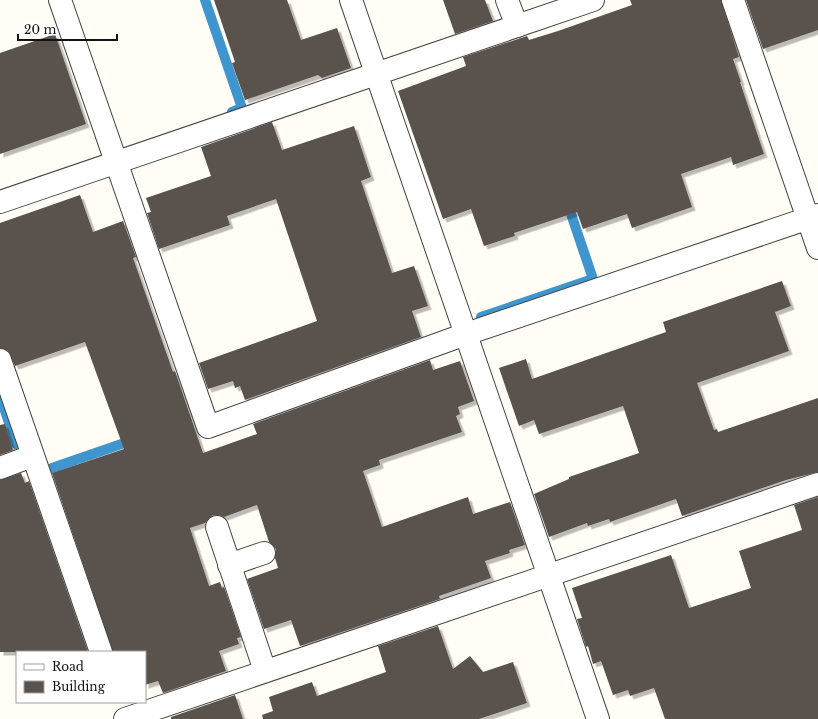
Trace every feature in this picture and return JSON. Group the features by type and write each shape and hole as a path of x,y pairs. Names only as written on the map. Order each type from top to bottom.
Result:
{"street":[{"path":"60,0 208,427 466,334 813,216"},
{"path":"351,0 598,719"},
{"path":"508,0 517,26"},
{"path":"0,202 593,0"},
{"path":"733,0 813,216 818,248"},
{"path":"0,360 101,651"},
{"path":"0,468 32,456"},
{"path":"118,703 125,719 818,484"},
{"path":"217,527 265,671"},
{"path":"229,565 264,553"}],"building":[{"path":"214,0 287,0 301,40 337,28 351,68 322,78 318,75 245,100 232,63 235,62"},
{"path":"443,0 485,0 493,21 455,34"},
{"path":"630,0 721,0 739,57 733,59 764,154 733,165 731,157 681,174 692,207 632,228 627,214 583,229 577,212 514,233 515,236 484,246 471,209 443,219 398,91 466,66 463,57 527,36 529,40 558,31 632,5"},
{"path":"746,0 818,0 818,30 763,49"},
{"path":"55,34 86,124 0,154 0,53"},
{"path":"272,122 282,150 354,126 371,177 361,181 392,273 414,266 428,306 412,311 421,337 245,400 240,386 235,388 233,381 208,389 199,363 317,321 276,199 227,216 230,225 159,249 147,213 151,212 146,198 211,176 201,147"},
{"path":"80,195 93,232 123,221 136,257 133,258 173,372 175,371 203,453 257,434 253,424 430,360 433,370 460,361 474,401 458,407 460,414 456,416 462,432 379,460 380,465 363,471 382,527 468,497 473,514 510,502 525,545 509,550 510,553 485,561 491,578 439,596 440,599 300,646 291,620 264,629 247,579 278,568 275,558 276,549 269,542 257,505 224,517 213,515 205,523 190,528 209,586 220,582 222,588 224,587 241,637 237,638 239,644 219,651 226,671 163,693 158,681 146,685 146,651 113,651 52,473 124,449 85,342 15,366 8,351 0,348 0,223"},
{"path":"782,281 791,306 775,312 789,351 697,383 714,430 717,429 718,432 818,398 818,472 786,480 682,516 676,499 610,522 609,519 588,526 587,523 549,537 534,494 569,479 569,477 639,453 623,406 539,434 534,420 519,426 499,368 526,359 532,379 666,332 663,322"},
{"path":"5,424 13,450 0,455 0,425"},
{"path":"21,473 25,483 29,481 88,651 0,652 0,480"},
{"path":"818,497 818,719 665,719 654,688 630,696 628,690 613,695 601,661 593,664 588,646 586,647 577,619 582,618 572,588 671,555 689,608 751,588 739,551 802,530 794,505"},
{"path":"438,626 453,669 470,656 483,672 513,662 527,703 479,719 263,719 262,715 273,711 269,697 312,682 317,696 386,672 378,646"},
{"path":"235,695 243,719 171,719 171,717"}],"waterway":[{"path":"205,0 242,108 232,112"},
{"path":"481,317 593,279 567,202"},
{"path":"0,396 16,444"},
{"path":"52,468 133,440"}]}
